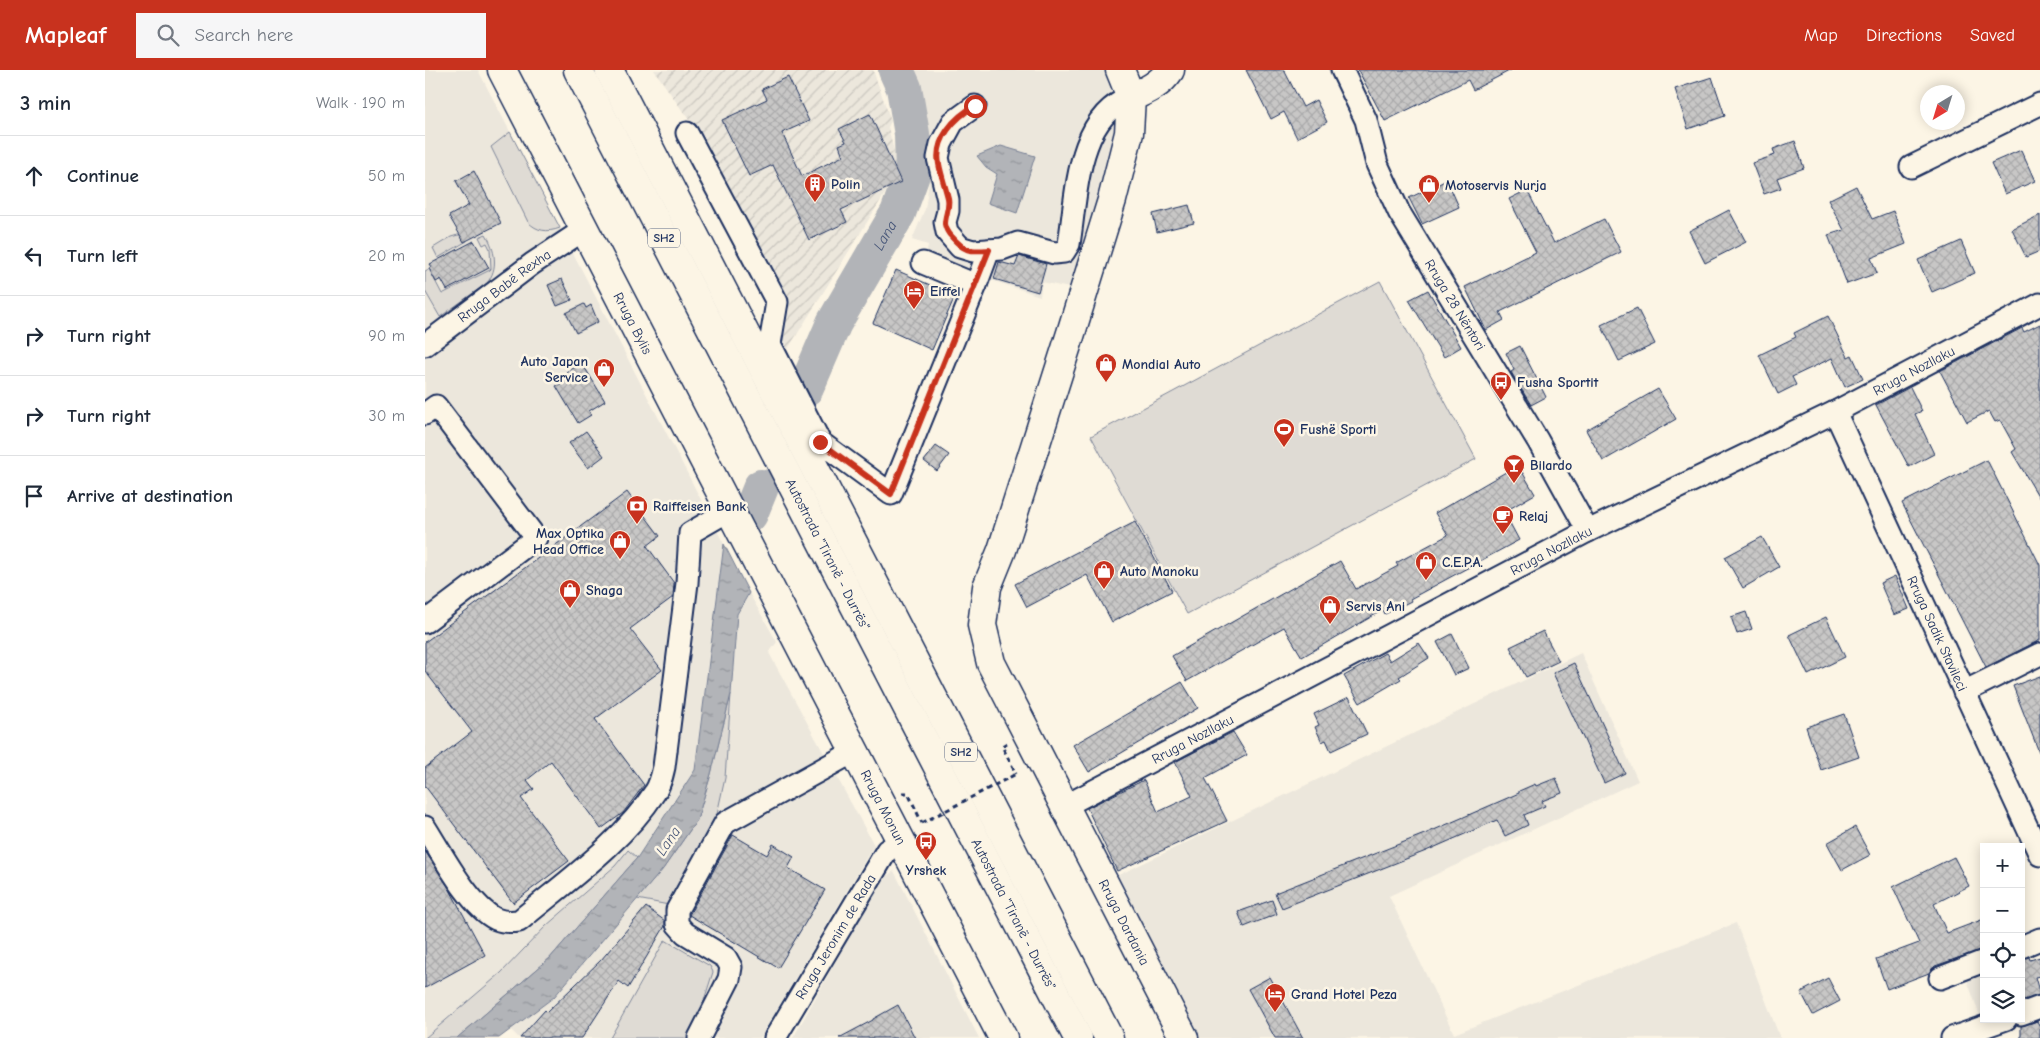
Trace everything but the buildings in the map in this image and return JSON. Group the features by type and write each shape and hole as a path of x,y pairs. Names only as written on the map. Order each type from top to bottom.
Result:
{"main road":[{"name":"Rruga Bylis","path":"502,70 765,577"},
{"name":"Autostrada \"Tiranë - Durrës\"","path":"609,70 1109,1038"},
{"path":"1120,70 1131,97 1147,91 1171,70"},
{"name":"Autostrada \"Tiranë - Durrës\"","path":"579,74 1078,1038"},
{"name":"Rruga Dardania","path":"1131,97 1129,133 1112,200 1002,550 987,587 982,625 991,663 1184,1038"},
{"name":"Rruga Monun","path":"765,577 1003,1038"}],"street":[{"name":"Rruga 28 Nëntori","path":"1342,70 1366,120 1377,164 1399,212 1557,474 1588,531"},
{"path":"975,106 964,112 948,128 941,144 939,164 948,200 945,222 947,232 959,247 973,251 1002,249 1018,243 1054,253 1065,252 1069,244 1086,144 1102,119 1119,101 1131,97"},
{"path":"1911,167 2040,104"},
{"path":"687,133 777,302 769,344 820,442 891,494 989,250"},
{"name":"Rruga Babë Rexha","path":"425,345 532,264 585,229"},
{"path":"923,263 976,285"},
{"name":"Rruga Nozllaku","path":"1065,806 1588,531 1835,412 2040,304"},
{"path":"425,414 436,406 536,538 425,622"},
{"name":"Rruga Sadik Stavileci","path":"1835,412 2040,856"},
{"path":"425,827 467,893 495,919 511,922 519,921 599,854 631,823 656,792 663,767 687,584 690,533 730,510"},
{"path":"1964,692 2040,654"},
{"path":"699,1038 729,980 731,967 726,958 685,933 677,924 677,910 725,823 855,751"},
{"name":"Rruga Jeronim de Rada","path":"775,1038 887,850 901,842"},
{"path":"2025,945 2040,939"},
{"path":"1940,978 1980,963"},
{"path":"2025,1013 2040,1008"},
{"path":"1951,1038 1994,1023"}],"path":[{"path":"907,793 922,823 1016,774 1002,746"}],"shaded area":[{"path":"425,70 478,70 724,544 695,770 637,858 627,850 615,866 546,926 501,973 425,1038"},
{"path":"654,70 873,70 891,121 888,127 899,171 786,352 777,342 789,309 733,207 691,123"},
{"path":"914,70 1106,70 1110,75 1122,118 1078,290 1042,282 1040,296 925,259 928,245 912,240 925,209 929,182"},
{"path":"510,132 560,228 542,230 528,222 491,147"},
{"path":"486,234 492,246 494,259 491,277 487,283 440,317 425,291 425,271 429,269 442,294 490,270 490,249 487,243 483,245 479,237"},
{"path":"458,235 464,235 467,241 438,258 433,248"},
{"name":"Fushë Sporti","path":"1380,281 1476,459 1187,614 1091,436"},
{"path":"749,593 777,642 769,653 874,845 760,1038 519,1038 510,1029 554,997 637,899 669,905 725,778 737,614"},
{"path":"1581,653 1638,781 1389,896 1454,1034 1736,923 1780,1038 1184,1038 1104,882"},
{"path":"731,694 725,778 714,828 669,905 637,899 663,869 697,820 711,774"},
{"path":"628,850 637,858 550,958 457,1038 425,1038 501,973 546,926 615,866"},
{"path":"894,871 979,1038 793,1038 881,880"},
{"path":"665,940 710,966 713,972 692,1038 610,1038"},
{"path":"1980,972 1980,1016 1966,977"}],"water":[{"path":"1001,146 1035,156 1017,213 988,203 997,174 986,167 977,156"},
{"path":"724,544 749,593 737,614 731,694 711,774 697,820 663,869 554,997 499,1038 457,1038 550,958 637,858 695,770"}],"waterway":[{"name":"Lana","path":"806,388 834,323 898,213 913,172 912,134 904,88 896,70"},
{"name":"Lana","path":"750,514 761,487"}],"place":[{"name":"Polin","path":"815,203"},
{"name":"Motoservis Nurja","path":"1429,204"},
{"name":"Eiffel","path":"914,310"},
{"name":"Mondial Auto","path":"1106,383"},
{"name":"Auto Japan Service","path":"604,388"},
{"name":"Fusha Sportit","path":"1501,401"},
{"name":"Fushë Sporti","path":"1284,448"},
{"name":"Bilardo","path":"1514,484"},
{"name":"Raiffeisen Bank","path":"637,525"},
{"name":"Relaj","path":"1503,535"},
{"name":"Max Optika Head Office","path":"620,560"},
{"name":"C.E.P.A.","path":"1426,581"},
{"name":"Auto Manoku","path":"1104,590"},
{"name":"Shaga","path":"570,609"},
{"name":"Servis Ani","path":"1330,625"},
{"name":"Yrshek","path":"926,861"},
{"name":"Grand Hotel Peza","path":"1275,1013"}],"route":[{"path":"820,442 891,494 989,250 973,251 959,247 947,232 945,222 948,200 938,158 941,144 948,128 964,112 975,106"}]}
